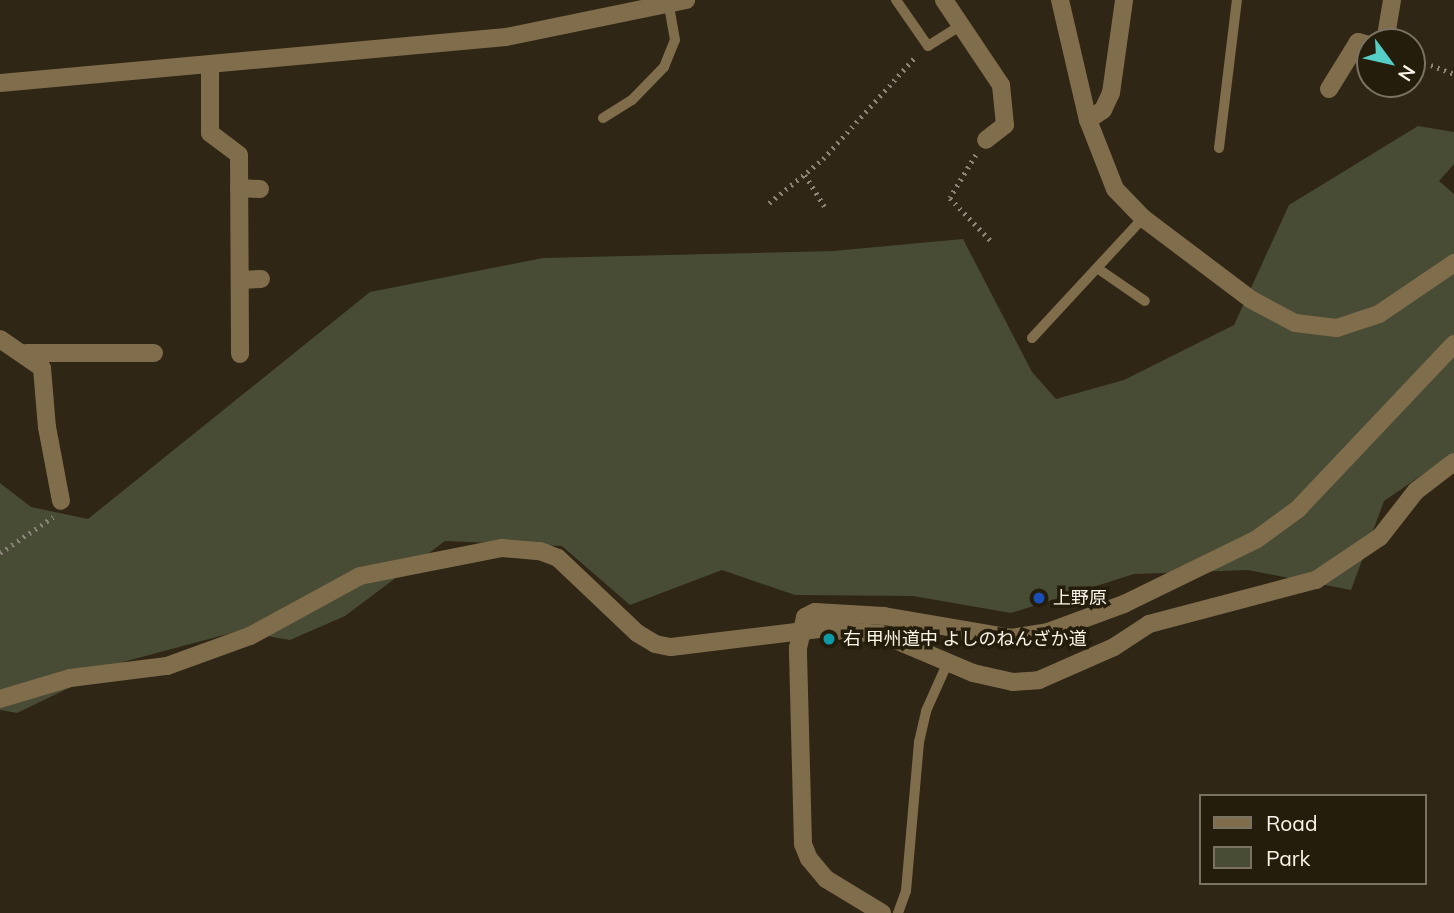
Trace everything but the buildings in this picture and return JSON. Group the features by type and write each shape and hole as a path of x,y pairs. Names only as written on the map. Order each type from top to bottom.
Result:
{"street":[{"path":"0,83 506,37 686,0"},
{"path":"944,0 1001,85 1005,125 986,140"},
{"path":"1060,0 1088,120 1115,189 1143,218 1272,312 1319,328 1337,328 1379,314 1454,263"},
{"path":"1088,120 1103,110 1111,93 1124,0"},
{"path":"1387,28 1392,0"},
{"path":"1329,89 1356,45"},
{"path":"210,65 210,133 239,155 240,354"},
{"path":"239,188 260,189"},
{"path":"240,280 261,279"},
{"path":"0,339 26,353 42,368 47,427 61,501"},
{"path":"881,913 826,880 808,859 803,844 799,630 806,617 826,612 884,616 1011,638 1048,632 1124,604 1257,539 1298,509 1454,344"},
{"path":"26,353 154,352"},
{"path":"0,699 70,678 167,666 250,636 360,576 502,548 540,551 558,558 637,633 655,644 671,647 799,630 892,636 947,664 998,680 1039,680 1114,647 1149,624 1298,587 1363,552 1416,491 1454,462"}],"lane":[{"path":"896,0 928,46 962,25"},
{"path":"1219,148 1237,0"},
{"path":"603,118 632,100 664,67 675,40 668,3"},
{"path":"1032,338 1143,218"},
{"path":"1097,268 1144,301"},
{"path":"898,913 906,891 919,742 926,711 947,664"}],"path":[{"path":"769,203 805,175 928,46"},
{"path":"986,140 954,186 950,198 993,243"},
{"path":"805,175 827,209"},
{"path":"0,553 50,520 61,501"}],"green space":[{"path":"1418,126 1454,132 1454,164 1439,181 1454,194 1454,453 1384,501 1351,590 1248,570 1134,574 1011,613 913,596 795,595 722,570 630,605 562,546 445,541 345,616 290,640 239,631 123,662 17,713 0,710 0,483 31,507 88,519 370,292 543,258 833,251 963,239 1032,372 1056,399 1124,380 1234,325 1289,205"}],"place":[{"name":"上野原","path":"1039,598"},
{"name":"右 甲州道中 よしのねんざか道","path":"829,639"}]}
